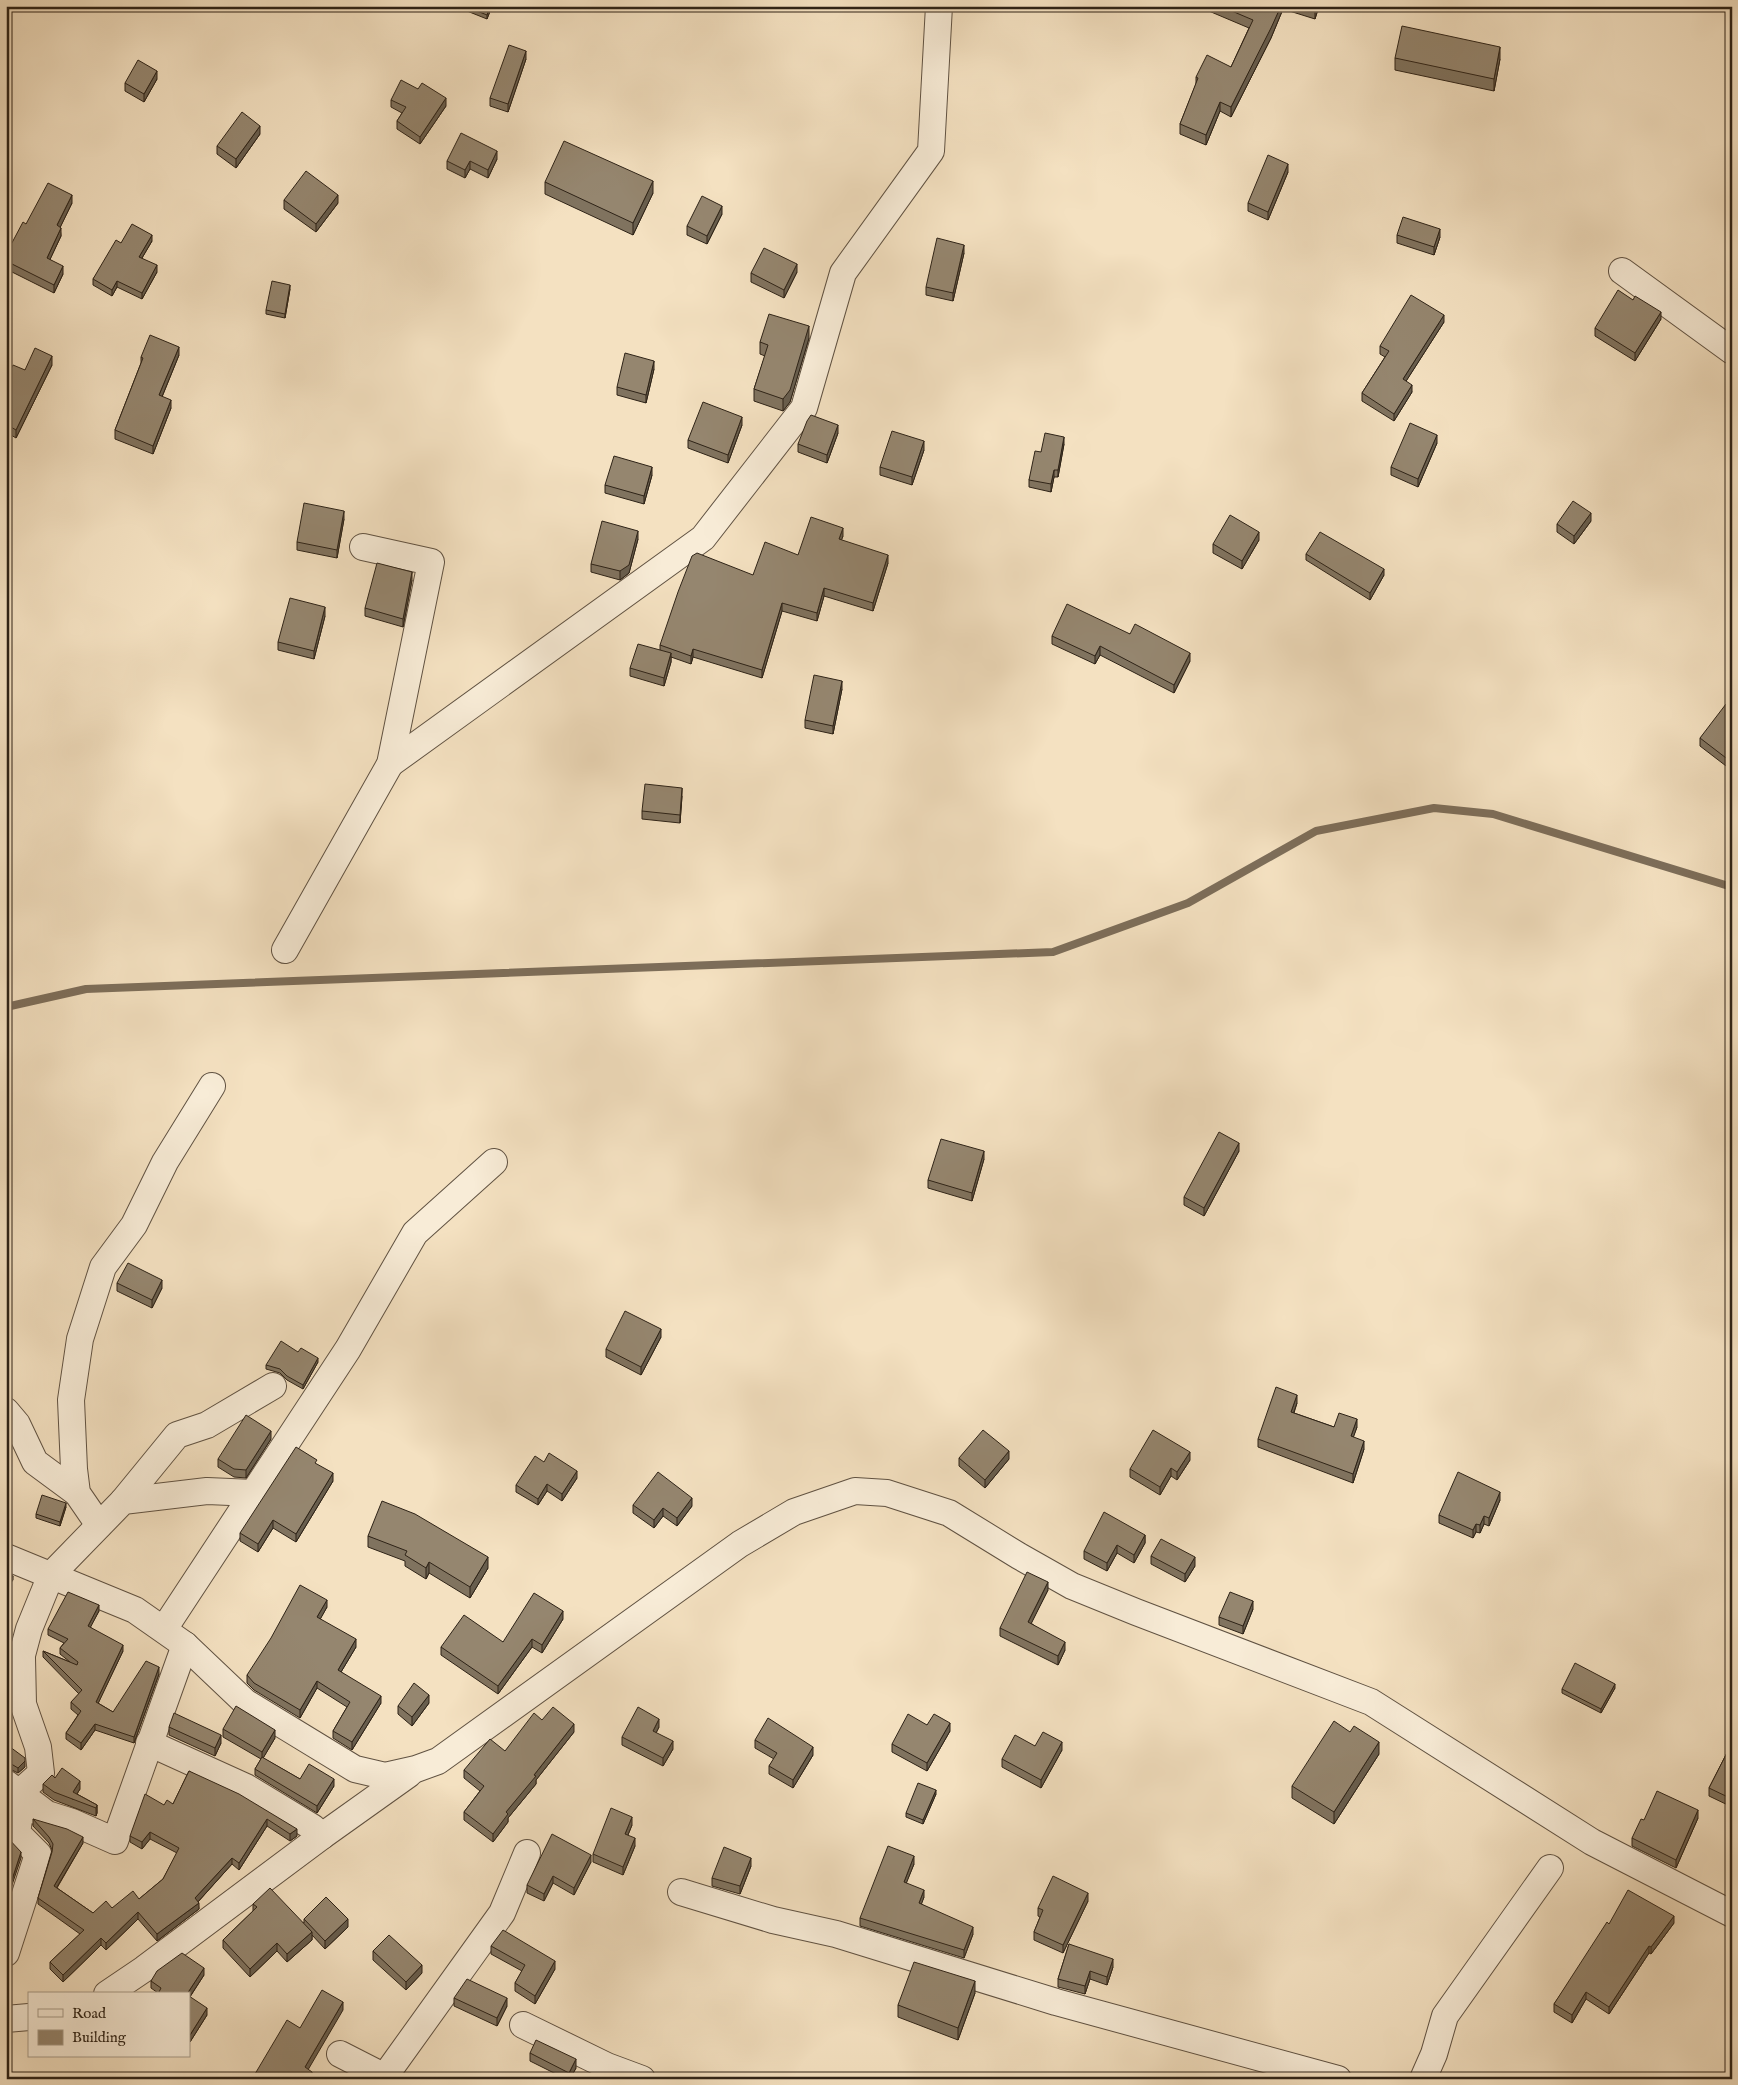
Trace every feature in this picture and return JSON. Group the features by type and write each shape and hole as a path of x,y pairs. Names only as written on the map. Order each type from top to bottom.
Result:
{"street":[{"path":"390,764 703,538 804,408 843,273 931,151 939,6"},
{"path":"1622,271 1732,351"},
{"path":"285,950 390,764 431,562 363,547"},
{"path":"77,1493 70,1400 80,1339 100,1276 103,1267 134,1225 165,1162 212,1086"},
{"path":"164,1629 348,1348 415,1233 494,1162"},
{"path":"6,1684 22,1655 29,1629 52,1575 123,1501 177,1435 207,1426 272,1386"},
{"path":"6,1411 17,1424 34,1462 77,1493 99,1526"},
{"path":"123,1501 207,1490 254,1493"},
{"path":"6,1557 135,1610 185,1645 245,1702 355,1770 385,1776 416,1769 438,1761 740,1544 786,1516 855,1491 887,1493 949,1513 1072,1586 1371,1702 1592,1842 1730,1908"},
{"path":"6,1953 38,1854 16,1833 21,1806 72,1822 115,1841 185,1645"},
{"path":"22,1655 23,1704 38,1747 41,1773 13,1788 47,1814"},
{"path":"149,1742 246,1786 312,1827 322,1836"},
{"path":"110,1992 416,1769"},
{"path":"340,2054 387,2078 502,1914 527,1853"},
{"path":"1423,2079 1434,2054 1445,2016 1550,1868"},
{"path":"681,1892 773,1920 836,1934 1056,2002 1338,2079"},
{"path":"6,2019 28,2017"},
{"path":"523,2025 607,2066 642,2079"}],"building":[{"path":"467,6 490,6 487,15"},
{"path":"1220,6 1281,6 1231,107 1220,102 1206,135 1180,124 1198,78 1196,77 1207,55 1231,67 1253,20"},
{"path":"1402,26 1500,47 1494,79 1395,58"},
{"path":"509,45 526,51 508,104 490,98"},
{"path":"138,60 157,71 144,94 125,83"},
{"path":"401,80 418,89 422,83 446,98 420,137 397,121 406,107 391,100"},
{"path":"242,112 260,126 236,159 217,146"},
{"path":"461,133 497,151 488,170 470,161 465,170 447,161"},
{"path":"564,141 653,181 633,223 545,182"},
{"path":"1268,155 1288,164 1268,212 1248,203"},
{"path":"306,171 338,195 316,224 284,200"},
{"path":"48,183 72,195 57,225 61,228 47,258 63,266 54,285 6,261 6,254 23,222 26,224"},
{"path":"702,196 722,206 707,236 687,226"},
{"path":"1403,217 1440,229 1434,247 1397,235"},
{"path":"132,224 152,235 139,257 157,265 142,293 117,281 112,290 93,279 116,240 121,243"},
{"path":"937,238 964,245 953,293 926,287"},
{"path":"764,248 797,264 784,290 751,273"},
{"path":"272,281 290,285 285,314 266,310"},
{"path":"1618,290 1633,300 1635,296 1661,312 1635,353 1595,328"},
{"path":"1411,295 1444,315 1403,379 1412,385 1394,414 1362,393 1389,351 1380,346"},
{"path":"769,314 809,326 790,390 783,399 754,389 768,345 760,342"},
{"path":"150,335 179,347 159,395 171,400 153,446 115,430"},
{"path":"35,348 52,356 16,430 6,424 6,378 13,365 25,370"},
{"path":"625,353 654,361 646,395 617,387"},
{"path":"703,402 742,417 728,455 688,440"},
{"path":"811,415 838,425 827,455 798,444"},
{"path":"1410,423 1437,435 1418,479 1391,467"},
{"path":"892,431 924,441 912,477 880,467"},
{"path":"1045,433 1064,437 1058,470 1054,470 1051,484 1029,480 1035,451 1041,452"},
{"path":"614,456 652,467 644,496 605,485"},
{"path":"1573,501 1591,513 1574,536 1557,524"},
{"path":"304,503 344,511 337,550 297,542"},
{"path":"1230,515 1259,532 1242,561 1213,544"},
{"path":"811,517 843,528 839,539 888,555 873,603 824,588 817,613 782,603 762,670 693,649 691,656 660,645 692,556 697,553 753,575 765,542 798,555"},
{"path":"602,521 638,531 629,565 620,571 591,564"},
{"path":"1320,532 1384,569 1370,593 1306,554"},
{"path":"377,563 412,572 403,619 365,608"},
{"path":"290,598 325,607 314,651 278,642"},
{"path":"1067,604 1130,634 1135,624 1190,653 1174,685 1100,646 1095,656 1052,636"},
{"path":"638,644 671,653 664,678 630,668"},
{"path":"814,675 842,681 833,726 805,720"},
{"path":"1726,704 1732,709 1732,759 1730,761 1700,738"},
{"path":"645,784 682,788 680,815 642,811"},
{"path":"1219,1132 1239,1143 1204,1208 1184,1197"},
{"path":"941,1139 984,1151 972,1193 928,1180"},
{"path":"128,1263 162,1280 152,1300 117,1283"},
{"path":"625,1311 661,1329 641,1367 606,1349"},
{"path":"281,1341 298,1352 301,1348 318,1358 303,1385 287,1376 280,1369 266,1365"},
{"path":"1276,1387 1297,1395 1291,1412 1334,1427 1339,1413 1357,1419 1351,1436 1364,1441 1353,1474 1258,1439"},
{"path":"246,1415 271,1431 246,1470 234,1469 218,1459"},
{"path":"983,1430 1009,1451 985,1480 959,1458"},
{"path":"1153,1430 1190,1452 1177,1472 1171,1468 1160,1487 1130,1469"},
{"path":"296,1447 317,1460 315,1463 333,1473 296,1534 273,1520 258,1544 240,1533"},
{"path":"549,1453 577,1471 562,1494 547,1484 538,1499 516,1485 535,1456 544,1462"},
{"path":"658,1472 692,1498 677,1518 663,1508 654,1520 633,1505"},
{"path":"1458,1472 1500,1492 1489,1518 1484,1516 1480,1525 1476,1524 1473,1530 1439,1515"},
{"path":"42,1495 66,1503 60,1522 36,1514"},
{"path":"382,1501 415,1514 488,1557 470,1587 429,1562 426,1568 405,1555 407,1551 368,1536"},
{"path":"1104,1512 1145,1535 1134,1555 1117,1545 1107,1563 1084,1551"},
{"path":"1161,1539 1195,1557 1185,1574 1151,1556"},
{"path":"6,1571 13,1576 6,1585"},
{"path":"1027,1572 1048,1582 1028,1622 1065,1642 1058,1656 1000,1628"},
{"path":"300,1585 327,1600 317,1617 356,1639 338,1670 381,1696 352,1742 333,1731 350,1702 317,1681 300,1710 254,1683 247,1675 271,1638"},
{"path":"68,1592 99,1605 88,1626 123,1645 96,1702 113,1712 146,1661 159,1667 134,1737 95,1724 81,1743 66,1733 81,1711 71,1702 82,1690 43,1651 77,1665 78,1662 60,1648 68,1639 48,1629"},
{"path":"1230,1592 1253,1601 1243,1626 1219,1617"},
{"path":"534,1593 563,1611 542,1645 532,1639 498,1686 441,1647 464,1615 503,1642"},
{"path":"1575,1663 1615,1684 1601,1709 1562,1689"},
{"path":"414,1683 429,1695 412,1717 398,1706"},
{"path":"236,1706 275,1730 262,1752 223,1729"},
{"path":"553,1707 574,1724 534,1775 536,1776 506,1812 508,1814 493,1834 464,1812 484,1786 464,1770 490,1739 505,1751 534,1713 542,1720"},
{"path":"638,1707 659,1719 653,1731 673,1741 663,1758 622,1737"},
{"path":"174,1713 221,1735 215,1748 169,1727"},
{"path":"908,1714 927,1725 934,1714 950,1723 927,1763 892,1744"},
{"path":"768,1718 813,1747 793,1780 769,1766 777,1753 755,1740"},
{"path":"1334,1721 1350,1732 1354,1726 1379,1742 1334,1812 1292,1786"},
{"path":"1043,1732 1062,1742 1041,1780 1002,1759 1015,1735 1035,1746"},
{"path":"1732,1743 1732,1799 1709,1788"},
{"path":"6,1744 25,1758 25,1761 18,1768 8,1762 6,1763"},
{"path":"262,1757 300,1779 309,1764 334,1779 317,1806 255,1769"},
{"path":"62,1768 80,1781 73,1792 97,1805 96,1808 54,1792 43,1784 52,1775 55,1778"},
{"path":"189,1771 239,1794 297,1829 290,1834 267,1819 239,1863 232,1858 195,1898 199,1903 157,1934 138,1912 106,1943 101,1938 63,1975 50,1962 84,1930 38,1898 53,1844 33,1819 67,1829 83,1837 54,1886 93,1913 106,1901 112,1908 133,1891 139,1899 163,1879 179,1848 150,1832 142,1842 130,1836 145,1794 164,1805 167,1800 173,1804"},
{"path":"918,1783 936,1790 923,1820 906,1813"},
{"path":"1657,1791 1698,1810 1676,1860 1632,1838 1641,1819 1644,1820"},
{"path":"611,1808 632,1817 625,1834 635,1838 623,1867 593,1854"},
{"path":"552,1834 591,1855 574,1888 553,1876 544,1894 527,1885"},
{"path":"6,1836 21,1852 6,1898"},
{"path":"888,1846 914,1856 904,1882 924,1890 919,1903 973,1927 964,1950 860,1918"},
{"path":"724,1847 751,1858 740,1886 712,1878"},
{"path":"1053,1876 1088,1893 1063,1945 1034,1932 1043,1910 1038,1908"},
{"path":"270,1888 312,1932 287,1954 277,1943 250,1969 223,1940 257,1907 253,1904"},
{"path":"1628,1890 1674,1916 1651,1947 1649,1946 1609,2007 1586,1992 1572,2015 1554,2004 1607,1922 1609,1924"},
{"path":"326,1897 348,1919 325,1941 304,1919"},
{"path":"503,1930 555,1961 535,1996 515,1983 525,1965 491,1946"},
{"path":"389,1935 422,1965 406,1982 373,1951"},
{"path":"1069,1944 1113,1959 1107,1977 1090,1971 1085,1986 1058,1979"},
{"path":"182,1953 204,1968 188,1992 159,1992 161,1988 151,1981 157,1971"},
{"path":"914,1962 975,1981 958,2028 898,2005"},
{"path":"467,1979 507,1998 497,2018 454,1998"},
{"path":"322,1990 343,2002 305,2067 312,2072 308,2079 252,2079 287,2020 300,2028"},
{"path":"190,1997 207,2008 190,2035"},
{"path":"536,2040 576,2059 569,2073 530,2053"}],"waterway":[{"path":"6,1007 86,989 1053,952 1188,903 1316,831 1434,808 1493,814 1732,887"}]}
